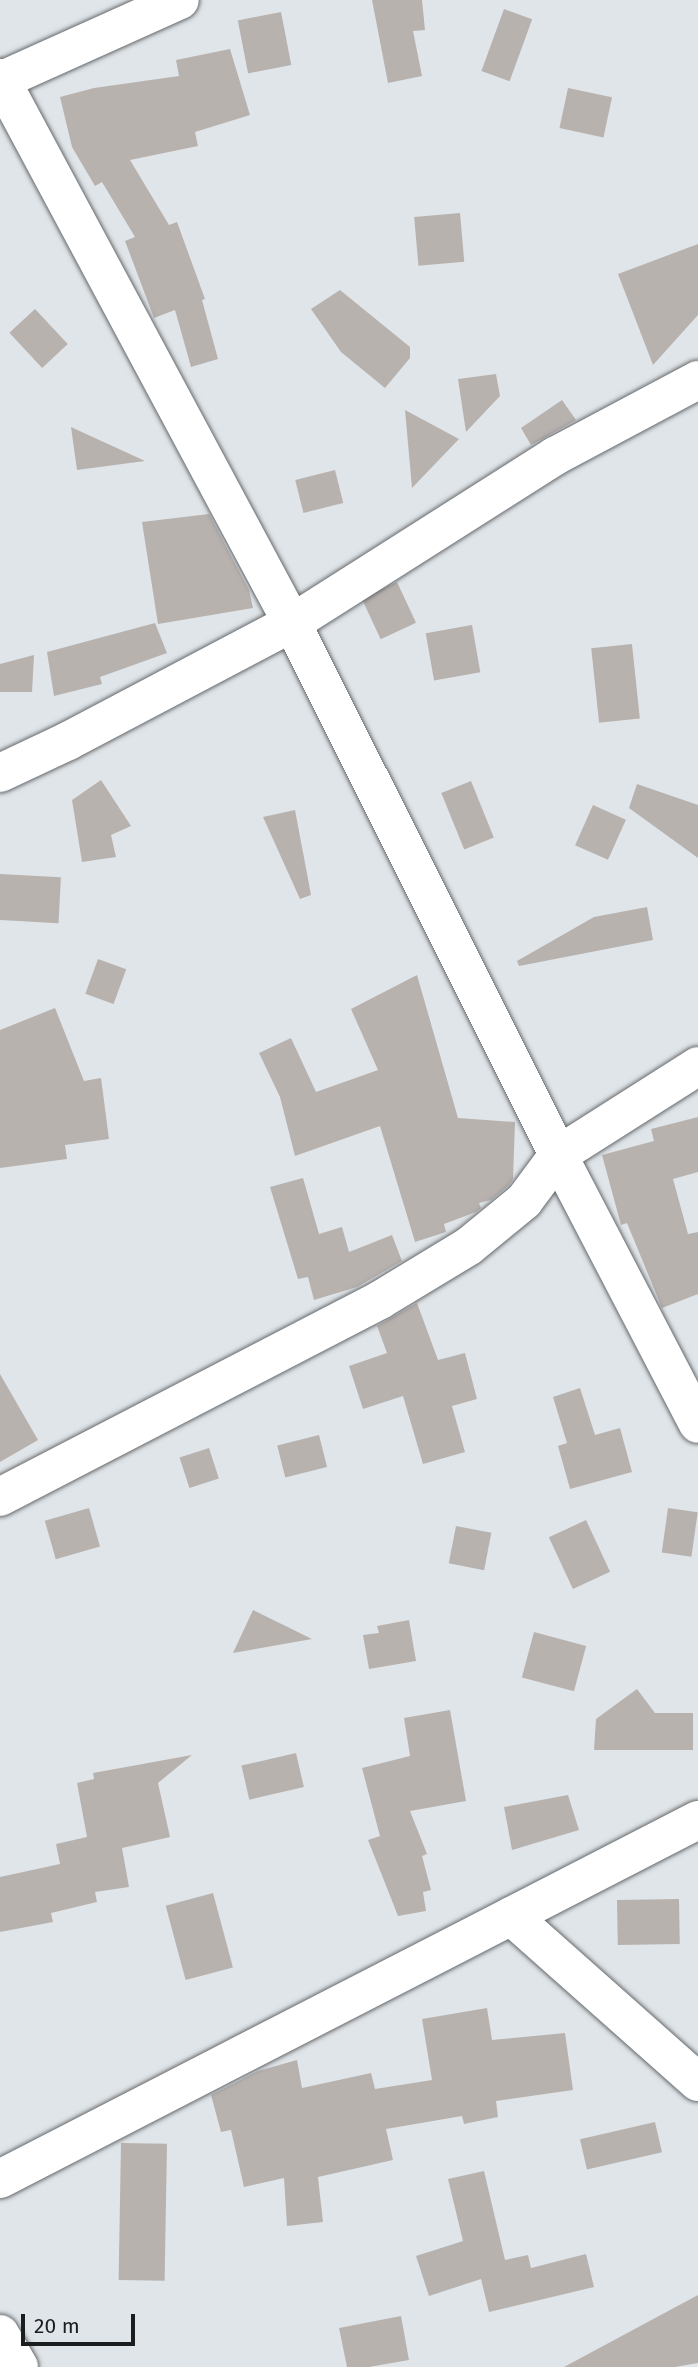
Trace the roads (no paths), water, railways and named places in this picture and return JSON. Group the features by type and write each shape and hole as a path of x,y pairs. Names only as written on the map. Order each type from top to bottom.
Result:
{"street":[{"path":"180,0 0,80 292,623 558,1155 698,1424"},
{"path":"0,773 68,741 292,623 555,456 698,380"},
{"path":"0,1497 380,1300 469,1245 524,1201 558,1155 698,1066"},
{"path":"0,2179 698,1820"},
{"path":"511,1916 698,2082"},
{"path":"0,2334 19,2367"}]}
